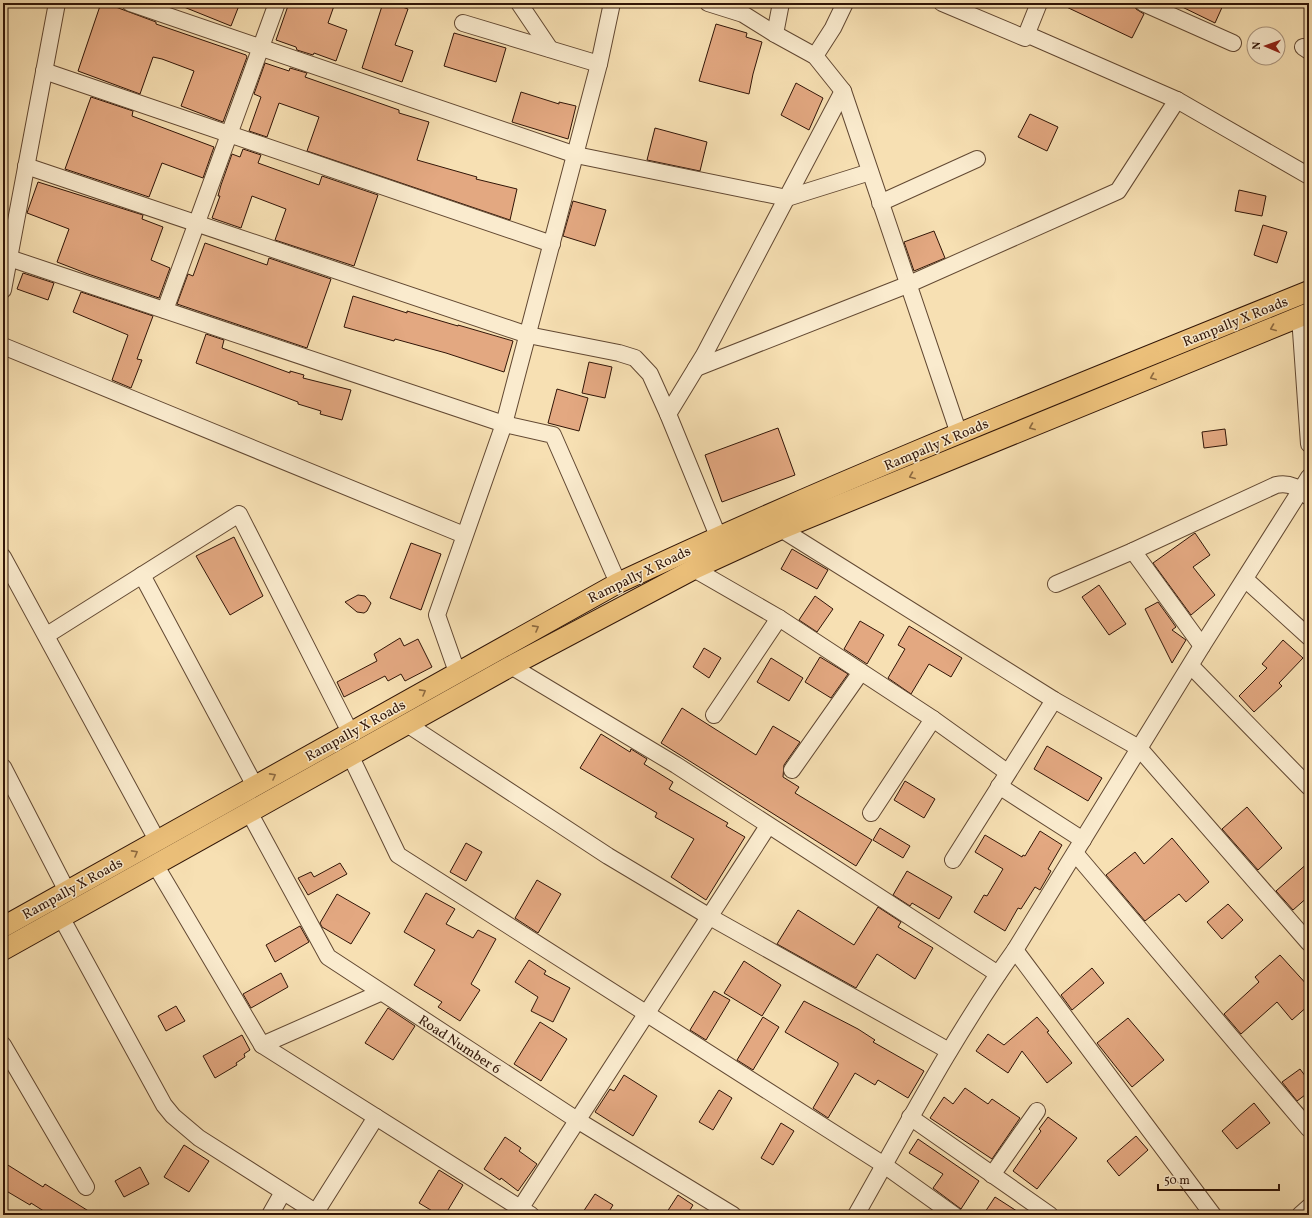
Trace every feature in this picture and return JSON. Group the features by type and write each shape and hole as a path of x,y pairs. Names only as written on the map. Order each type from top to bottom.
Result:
{"main road":[{"name":"Rampally X Roads","path":"3,927 618,583 718,536 959,434 1309,291"},
{"path":"3,950 156,866 350,755 511,666 694,569 781,529 1304,315"}],"street":[{"path":"3,290 57,3"},
{"path":"130,3 576,155 787,198 870,172"},
{"path":"165,310 277,3"},
{"path":"519,3 550,49"},
{"path":"457,672 437,615 504,424 576,155 599,64 612,3"},
{"path":"708,3 743,14 815,56 843,91 907,285 959,434"},
{"path":"775,34 781,3"},
{"path":"815,56 833,28 845,3"},
{"path":"942,3 993,26 1025,38 1039,3"},
{"path":"1143,3 1234,43"},
{"path":"463,22 599,64"},
{"path":"1026,34 1177,100 1309,176"},
{"path":"44,71 552,244"},
{"path":"668,414 696,368 843,91"},
{"path":"696,368 907,285 1118,191 1177,100"},
{"path":"880,203 977,159"},
{"path":"26,166 528,335 619,353 635,358 650,374 718,536"},
{"path":"9,258 504,424 553,435 618,583"},
{"path":"1304,315 1309,444"},
{"path":"3,346 464,535"},
{"path":"856,1215 910,1117 950,1051 998,974 1015,950 1202,646 1306,488 1287,484 1276,485 1133,551 1056,584"},
{"path":"47,635 239,514 350,732"},
{"path":"781,529 1054,700 1139,748 1309,943"},
{"path":"1133,551 1202,646"},
{"path":"3,557 47,635 157,840"},
{"path":"694,569 779,618 933,720 1007,772"},
{"path":"142,575 255,786"},
{"path":"1245,580 1309,636"},
{"path":"714,715 779,618"},
{"path":"511,666 676,765 998,974"},
{"path":"1191,666 1309,787"},
{"path":"792,770 861,672"},
{"path":"953,860 1007,772 1054,700"},
{"path":"871,813 933,720"},
{"path":"406,724 608,856 710,917 950,1051"},
{"path":"350,755 398,855 884,1165 954,1215"},
{"path":"3,767 67,891"},
{"path":"999,786 1079,847 1309,1129"},
{"name":"Road Number 6","path":"249,812 328,957 380,993 577,1120 733,1215"},
{"path":"156,866 262,1045 376,1117 522,1213 577,1120 768,826"},
{"path":"61,917 164,1105 173,1116 199,1138 283,1192 318,1214 376,1117"},
{"path":"1015,950 1213,1215"},
{"path":"262,1045 380,993"},
{"path":"3,1045 86,1187"},
{"path":"992,1175 1037,1112"},
{"path":"910,1117 1050,1215"},
{"path":"270,1215 283,1192"},
{"path":"1300,1215 1309,1207"}],"building":[{"path":"101,3 105,3 156,22 156,24 246,55 247,57 223,122 181,106 194,71 162,59 153,57 140,94 78,71"},
{"path":"174,3 240,3 231,26"},
{"path":"289,3 335,3 328,23 347,30 336,61 314,53 313,55 297,50 296,47 276,40"},
{"path":"383,3 391,3 408,9 395,45 413,51 402,82 362,68"},
{"path":"1058,3 1134,3 1136,9 1144,14 1132,38"},
{"path":"1174,3 1224,3 1215,23"},
{"path":"716,24 747,33 746,37 762,42 749,94 699,81"},
{"path":"454,33 506,48 496,82 444,66"},
{"path":"265,63 289,71 290,68 307,73 305,77 399,110 399,113 429,122 417,160 477,177 476,179 517,189 510,220 307,151 319,117 279,103 267,137 249,131 261,97 254,94"},
{"path":"796,83 823,98 809,130 781,115"},
{"path":"521,92 559,104 559,102 576,106 568,139 512,122"},
{"path":"91,97 133,111 132,116 214,147 203,178 162,163 149,197 65,169"},
{"path":"1030,114 1058,127 1047,151 1018,137"},
{"path":"655,128 707,142 700,171 647,160"},
{"path":"243,149 261,155 258,163 319,185 322,176 378,195 354,266 275,240 286,209 252,196 241,228 212,218 220,196 218,196 221,185 232,154 240,157"},
{"path":"38,182 143,215 142,219 163,227 151,260 170,268 159,298 57,262 69,229 27,213"},
{"path":"1239,190 1266,196 1262,216 1235,211"},
{"path":"573,201 606,210 595,246 563,236"},
{"path":"1263,225 1287,232 1277,263 1254,255"},
{"path":"934,231 945,258 914,271 904,242"},
{"path":"205,243 267,265 269,258 331,279 307,348 177,304 188,274 193,276"},
{"path":"23,273 54,283 48,300 17,289"},
{"path":"81,292 153,316 137,359 142,360 131,388 112,380 128,335 73,312"},
{"path":"353,296 407,313 407,311 513,341 504,372 446,353 395,339 394,341 344,327"},
{"path":"206,334 224,340 222,348 290,373 290,371 304,375 303,378 351,390 342,420 320,414 321,411 298,404 298,402 196,363"},
{"path":"589,362 612,367 605,398 582,393"},
{"path":"557,389 588,398 579,431 548,423"},
{"path":"778,428 795,475 722,502 705,455"},
{"path":"1225,429 1227,445 1204,448 1202,432"},
{"path":"1195,533 1210,555 1193,567 1215,595 1191,615 1153,563"},
{"path":"234,537 263,596 230,615 196,556"},
{"path":"411,543 441,554 421,610 390,598"},
{"path":"792,549 828,570 817,589 781,569"},
{"path":"1099,585 1126,624 1109,635 1082,597"},
{"path":"358,595 365,596 371,603 367,611 364,613 357,612 345,602"},
{"path":"815,596 833,609 817,632 799,620"},
{"path":"1158,602 1176,627 1172,630 1186,640 1172,663 1145,609"},
{"path":"860,621 884,635 867,664 844,649"},
{"path":"909,626 962,658 951,677 929,664 911,694 888,678 905,649 898,645"},
{"path":"400,638 404,646 418,639 432,667 405,681 401,674 388,681 385,676 344,697 337,682 377,661 374,654"},
{"path":"1283,640 1303,658 1279,683 1282,686 1254,712 1239,696 1267,668 1262,664"},
{"path":"704,648 721,658 709,678 693,667"},
{"path":"820,657 848,674 831,698 805,682"},
{"path":"771,658 803,678 789,701 757,682"},
{"path":"682,708 756,755 773,726 800,742 784,765 783,777 799,787 795,793 872,840 856,866 661,743"},
{"path":"601,734 630,752 631,749 647,759 644,764 673,782 669,789 728,823 726,826 745,837 706,900 671,877 694,839 655,817 657,813 580,768"},
{"path":"1047,746 1102,778 1088,801 1034,769"},
{"path":"905,781 935,799 924,818 894,800"},
{"path":"1247,807 1282,848 1258,870 1222,829"},
{"path":"880,828 910,846 903,858 873,840"},
{"path":"1040,831 1062,845 1048,869 1051,871 1040,890 1035,887 1021,909 1018,908 1005,931 974,912 984,895 987,896 1003,869 975,852 985,835 1022,857 1023,855 1025,856"},
{"path":"1172,838 1209,882 1186,902 1179,894 1145,921 1106,875 1135,852 1144,864"},
{"path":"466,843 482,852 466,881 450,872"},
{"path":"1309,862 1309,896 1293,910 1276,891"},
{"path":"340,863 347,874 308,895 298,878 311,872 314,877"},
{"path":"907,871 952,897 939,919 912,903 910,906 893,895"},
{"path":"537,880 561,894 538,933 515,918"},
{"path":"426,893 455,909 446,924 473,938 478,930 496,939 471,984 480,990 460,1021 438,1007 442,1002 414,985 435,950 404,932"},
{"path":"337,894 370,913 351,944 322,927 320,923"},
{"path":"1228,904 1243,920 1222,939 1207,922"},
{"path":"878,907 901,922 898,927 933,948 915,979 877,954 856,988 777,944 798,910 854,945"},
{"path":"300,926 309,942 275,962 266,945"},
{"path":"1280,955 1309,987 1309,1005 1292,1020 1277,1002 1241,1034 1224,1014 1259,982 1255,977"},
{"path":"529,960 546,971 544,974 570,988 553,1022 531,1011 538,997 515,982"},
{"path":"744,961 781,985 762,1016 724,993"},
{"path":"1092,968 1104,983 1072,1010 1061,995"},
{"path":"281,973 288,987 251,1008 243,994"},
{"path":"714,991 730,1000 706,1040 690,1030"},
{"path":"804,1001 858,1029 875,1040 873,1042 924,1071 908,1098 878,1080 875,1085 855,1073 828,1118 813,1108 838,1063 785,1032"},
{"path":"176,1006 185,1021 166,1031 158,1016"},
{"path":"388,1008 415,1026 393,1060 365,1043"},
{"path":"763,1017 779,1027 753,1070 737,1060"},
{"path":"1037,1017 1072,1063 1047,1083 1022,1051 1008,1073 976,1051 988,1034 1004,1045"},
{"path":"1128,1018 1164,1060 1132,1087 1097,1043"},
{"path":"540,1022 567,1039 541,1081 514,1064"},
{"path":"242,1035 250,1050 244,1054 245,1057 236,1063 237,1065 215,1078 203,1056"},
{"path":"1300,1069 1309,1081 1309,1092 1297,1101 1282,1082"},
{"path":"624,1075 657,1096 633,1136 595,1112 610,1089 614,1091"},
{"path":"965,1088 988,1104 992,1099 1020,1118 992,1159 930,1118 944,1097 953,1104"},
{"path":"719,1090 732,1098 713,1130 699,1122"},
{"path":"1254,1103 1270,1123 1237,1149 1222,1131"},
{"path":"1048,1117 1077,1138 1037,1189 1013,1171 1041,1131 1039,1129"},
{"path":"781,1123 794,1131 773,1165 761,1158"},
{"path":"1136,1136 1148,1150 1119,1176 1107,1161"},
{"path":"505,1137 521,1148 519,1151 537,1164 518,1191 501,1178 500,1180 484,1169"},
{"path":"918,1139 979,1181 961,1209 933,1188 943,1174 909,1153"},
{"path":"184,1145 209,1161 189,1192 164,1177"},
{"path":"3,1162 43,1187 45,1184 95,1215 50,1215 31,1203 30,1205 3,1189"},
{"path":"140,1167 149,1184 124,1197 115,1181"},
{"path":"439,1170 463,1185 445,1215 439,1215 419,1203"},
{"path":"595,1194 613,1205 607,1215 581,1215"},
{"path":"678,1195 693,1205 687,1215 665,1215"},
{"path":"995,1197 1023,1215 983,1215"}]}
